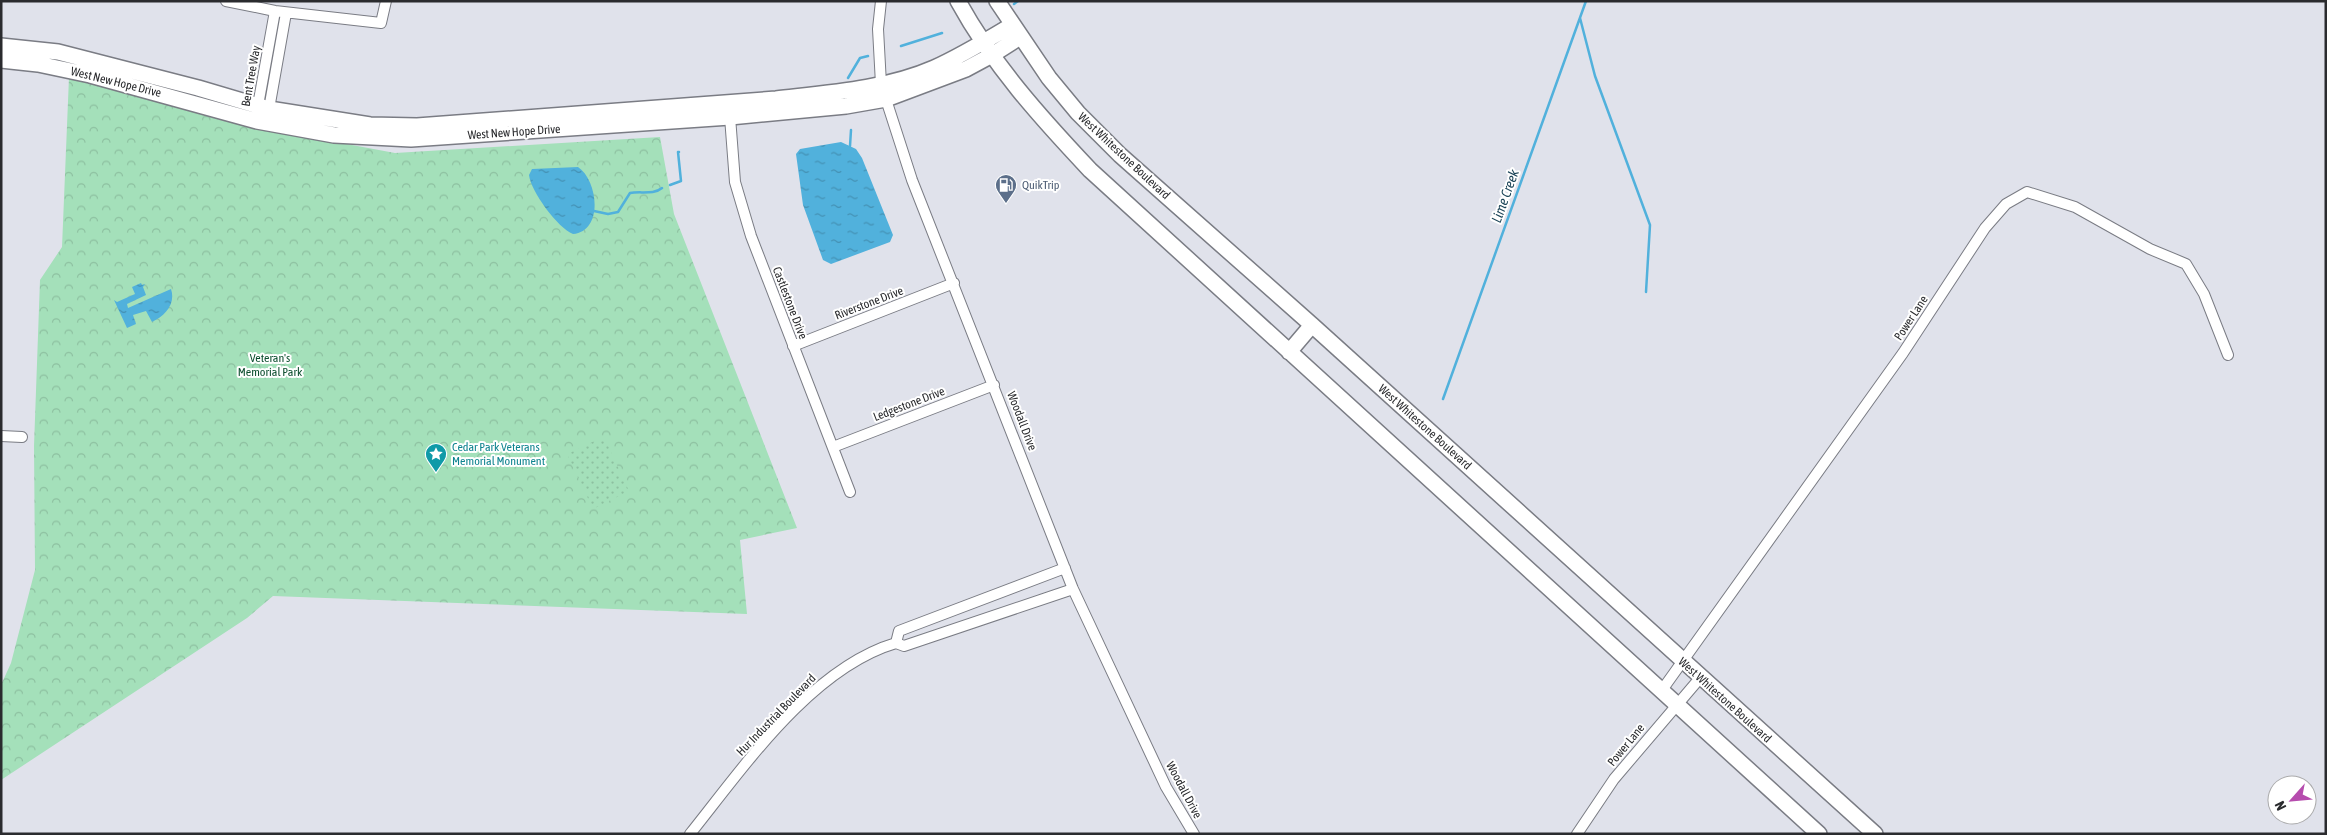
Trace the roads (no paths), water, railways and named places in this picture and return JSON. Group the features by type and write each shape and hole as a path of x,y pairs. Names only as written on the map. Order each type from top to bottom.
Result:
{"main road":[{"path":"958,1 992,55 1038,115 1090,170 1819,834"},
{"name":"West Whitestone Boulevard","path":"997,1 1016,31 1078,113 1120,155 1312,325 1682,662 1875,834"},
{"name":"West New Hope Drive","path":"1,46 58,52 198,88 263,107 370,125 417,126 776,99 835,92 881,84 934,68 983,42 1016,31"},
{"name":"West New Hope Drive","path":"1,60 38,64 90,75 257,121 334,135 411,139 730,117 846,106 886,99 938,81 992,55 1016,31"},
{"path":"1289,352 1312,325"}],"street":[{"path":"226,1 286,13 381,23 386,1"},
{"name":"Woodall Drive","path":"881,1 878,30 881,84 912,180 1073,589 1166,787 1194,834"},
{"name":"Bent Tree Way","path":"263,107 276,11"},
{"name":"Bent Tree Way","path":"257,121 263,107 286,13"},
{"name":"Castlestone Drive","path":"730,117 735,182 751,236 850,492"},
{"name":"Power Lane","path":"1662,690 1903,353 1985,228 2006,204 2027,192 2075,207 2150,249 2186,264 2204,294 2228,355"},
{"name":"Riverstone Drive","path":"793,346 954,283"},
{"name":"Ledgestone Drive","path":"833,448 994,385"},
{"path":"1,436 22,437"},
{"path":"896,642 899,631 1065,568"},
{"name":"Hur Industrial Boulevard","path":"690,834 752,756 798,707 828,680 861,658 896,642 904,646 1073,589"},
{"name":"Power Lane","path":"1577,834 1614,779 1700,678"}],"water":[{"path":"841,142 856,149 862,158 893,235 890,242 831,264 823,260 803,205 796,154 800,149"},
{"path":"578,167 585,173 590,183 595,204 590,224 583,231 573,234 560,225 546,209 535,191 529,175 532,169"},
{"path":"141,283 142,285 145,284 143,287 146,295 127,304 128,308 171,289 171,304 165,313 152,322 146,311 133,315 136,324 127,328 114,300 117,302 135,294 132,287"}],"waterway":[{"path":"1014,4 1018,1"},
{"name":"Lime Creek","path":"1443,399 1586,1"},
{"path":"1580,18 1595,76 1650,225 1646,292"},
{"path":"901,46 942,33"},
{"path":"848,78 860,58 868,56"},
{"path":"850,146 851,130"},
{"path":"670,185 681,181 679,152"},
{"path":"594,211 608,214 618,212 630,193 651,192 662,188"}],"place":[{"name":"QuikTrip","path":"1006,204"},
{"name":"Cedar Park Veterans Memorial Monument","path":"436,473"}],"park label":[{"name":"Veteran's Memorial Park","path":"270,365"}]}
